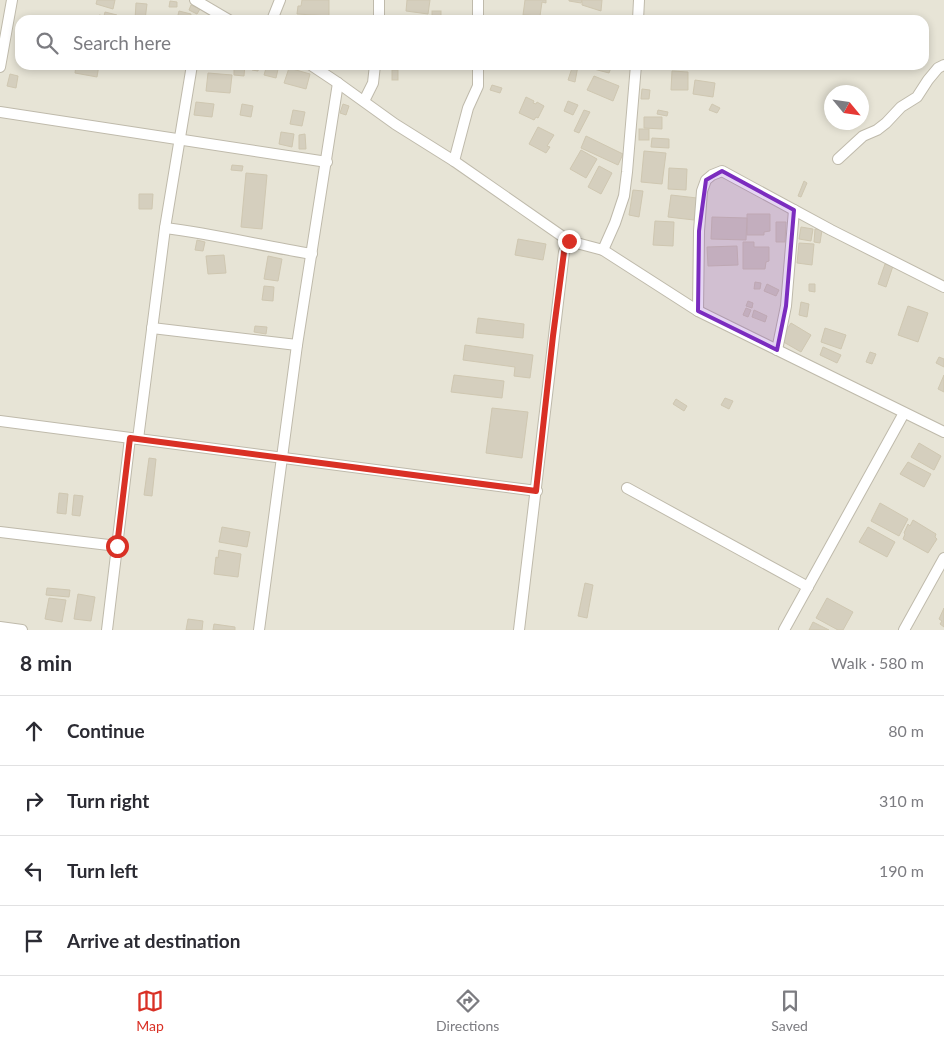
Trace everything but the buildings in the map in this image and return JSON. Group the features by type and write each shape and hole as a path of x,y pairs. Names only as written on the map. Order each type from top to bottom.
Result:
{"street":[{"path":"0,66 12,0"},
{"path":"195,0 210,15"},
{"path":"274,15 280,0"},
{"path":"379,0 379,15"},
{"path":"478,0 478,15"},
{"path":"638,15 639,0"},
{"path":"838,159 863,136 877,130 901,107 917,97 938,68 944,65"},
{"path":"107,630 117,546 152,328 165,228 191,70"},
{"path":"318,70 569,241 603,250 698,311 944,432"},
{"path":"364,101 373,83 374,70"},
{"path":"454,161 468,108 478,86 478,70"},
{"path":"603,250 624,196 628,172 636,70"},
{"path":"259,630 297,345 338,83"},
{"path":"0,112 327,162"},
{"path":"698,311 699,231 702,191 706,180 722,171 944,287"},
{"path":"777,350 786,306 794,210"},
{"path":"165,228 197,232 312,254"},
{"path":"518,630 564,252 569,241"},
{"path":"152,328 297,345"},
{"path":"784,630 904,413"},
{"path":"0,421 536,491"},
{"path":"627,488 808,587"},
{"path":"0,532 117,546"},
{"path":"904,630 944,558"},
{"path":"0,627 22,630"}],"highlighted area":[{"path":"722,171 794,210 786,306 777,350 698,311 699,231 706,180"}],"shaded area":[{"path":"0,0 944,0 944,630 0,630"}],"route":[{"path":"117,546 130,438 536,491 564,252 569,241"}]}
